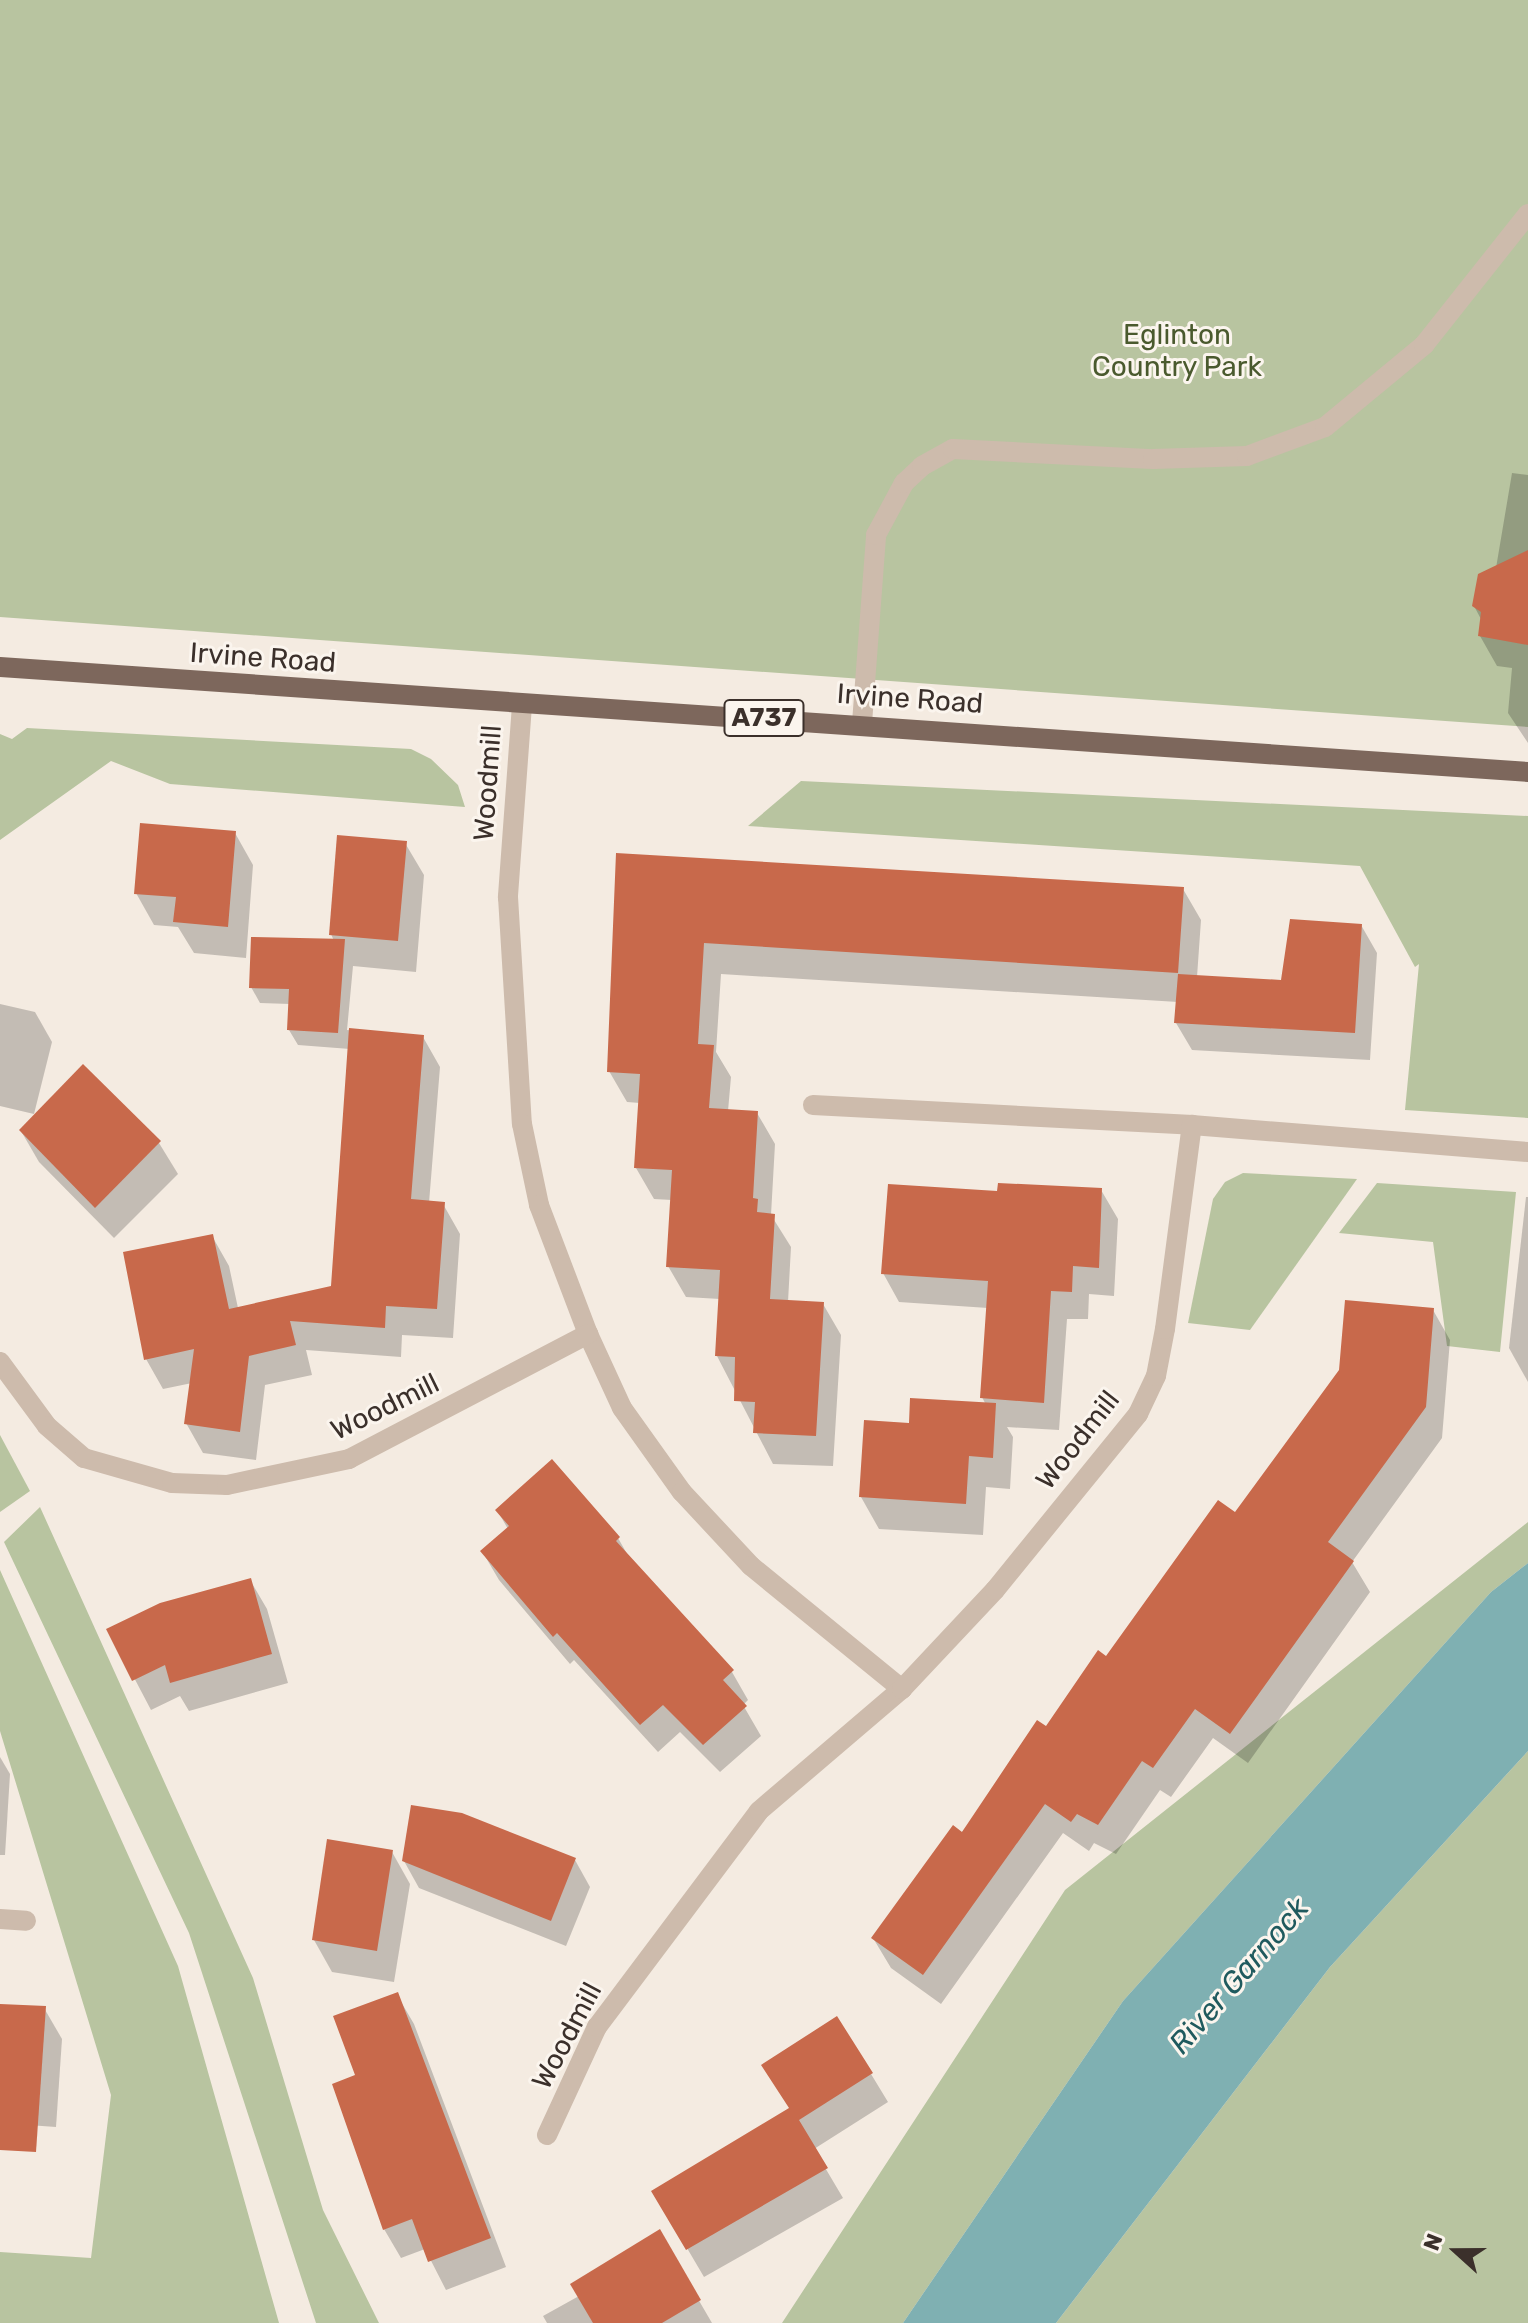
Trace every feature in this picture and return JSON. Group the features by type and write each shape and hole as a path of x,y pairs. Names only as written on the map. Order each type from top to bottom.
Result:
{"main road":[{"name":"Irvine Road","path":"0,667 522,705 862,723 1528,772"}],"street":[{"path":"862,723 876,535 904,483 922,466 953,449 1153,459 1247,456 1325,427 1424,345 1528,214"},
{"name":"Woodmill","path":"522,705 508,897 522,1124 539,1205 588,1334 622,1408 682,1492 751,1566 902,1689"},
{"path":"813,1105 1192,1125 1528,1152"},
{"name":"Woodmill","path":"547,2135 597,2027 690,1896 759,1811 902,1689 995,1590 1138,1414 1156,1376 1165,1329 1192,1125"},
{"name":"Woodmill","path":"0,1362 47,1426 84,1458 172,1483 227,1485 349,1459 588,1334"},
{"path":"0,1919 26,1921"}],"green space":[{"name":"Eglinton Country Park","path":"0,0 1528,0 1528,727 0,617"},
{"path":"27,728 411,749 431,759 458,785 465,807 170,784 111,761 0,840 0,734 12,739"},
{"path":"801,781 1528,816 1528,1118 1405,1110 1419,964 1415,967 1360,866 748,826"},
{"path":"1243,1173 1357,1179 1250,1330 1188,1323 1213,1199 1225,1182"},
{"path":"1377,1183 1516,1192 1500,1352 1447,1346 1433,1242 1339,1233"},
{"path":"0,1435 30,1491 0,1512"},
{"path":"40,1507 253,1978 323,2210 379,2323 316,2323 189,1933 4,1542"},
{"path":"1528,1522 1528,1563 1491,1592 1123,2001 903,2323 782,2323 1065,1890"},
{"path":"0,1570 178,1966 279,2323 0,2323 0,2252 91,2258 111,2095 0,1731"},
{"path":"1528,1751 1528,2323 1056,2323 1330,1967"}],"water":[{"name":"River Garnock","path":"1528,1563 1528,1751 1330,1967 1056,2323 903,2323 1123,2001 1491,1592"}],"building":[{"path":"1528,550 1528,645 1478,636 1481,612 1472,606 1478,574"},
{"path":"140,823 236,831 228,927 173,922 176,897 134,894"},
{"path":"337,835 407,841 398,941 329,935"},
{"path":"616,853 1184,887 1178,973 704,943 698,1044 714,1045 709,1108 758,1111 753,1198 758,1199 757,1212 775,1214 770,1299 824,1302 816,1436 753,1433 755,1402 734,1401 735,1357 715,1356 720,1270 666,1267 672,1170 634,1168 640,1074 607,1072"},
{"path":"1290,919 1362,924 1355,1033 1174,1023 1178,974 1281,980"},
{"path":"251,937 345,939 338,1033 287,1030 289,989 249,988"},
{"path":"349,1028 424,1035 411,1199 445,1202 437,1309 386,1306 385,1328 290,1321 296,1345 249,1356 240,1432 184,1424 194,1349 144,1360 123,1252 213,1234 229,1309 331,1286"},
{"path":"83,1064 161,1141 95,1208 19,1130"},
{"path":"998,1183 1102,1188 1099,1268 1073,1266 1072,1292 1051,1291 1044,1403 980,1398 988,1281 881,1274 888,1184 997,1191"},
{"path":"1345,1300 1434,1308 1426,1407 1328,1542 1354,1561 1230,1734 1195,1709 1153,1768 1142,1761 1098,1825 1077,1814 1071,1822 1045,1804 923,1975 871,1938 953,1825 962,1832 1037,1720 1046,1726 1098,1650 1106,1656 1218,1500 1235,1512 1339,1370"},
{"path":"910,1398 996,1403 993,1458 969,1456 966,1504 859,1497 864,1420 909,1423"},
{"path":"552,1459 620,1537 616,1541 734,1670 723,1680 747,1706 703,1745 663,1705 640,1725 557,1633 553,1637 480,1551 509,1526 495,1510"},
{"path":"251,1578 272,1654 170,1683 165,1665 132,1681 106,1629 160,1603"},
{"path":"411,1805 462,1813 576,1858 551,1921 402,1861"},
{"path":"327,1839 393,1850 377,1951 312,1940"},
{"path":"398,1992 491,2238 428,2262 412,2219 383,2230 332,2084 355,2075 333,2016"},
{"path":"0,2004 46,2006 36,2152 0,2150"},
{"path":"837,2016 873,2073 799,2120 828,2168 686,2250 651,2191 789,2108 761,2065"},
{"path":"660,2229 701,2300 662,2323 593,2323 570,2284"}]}
